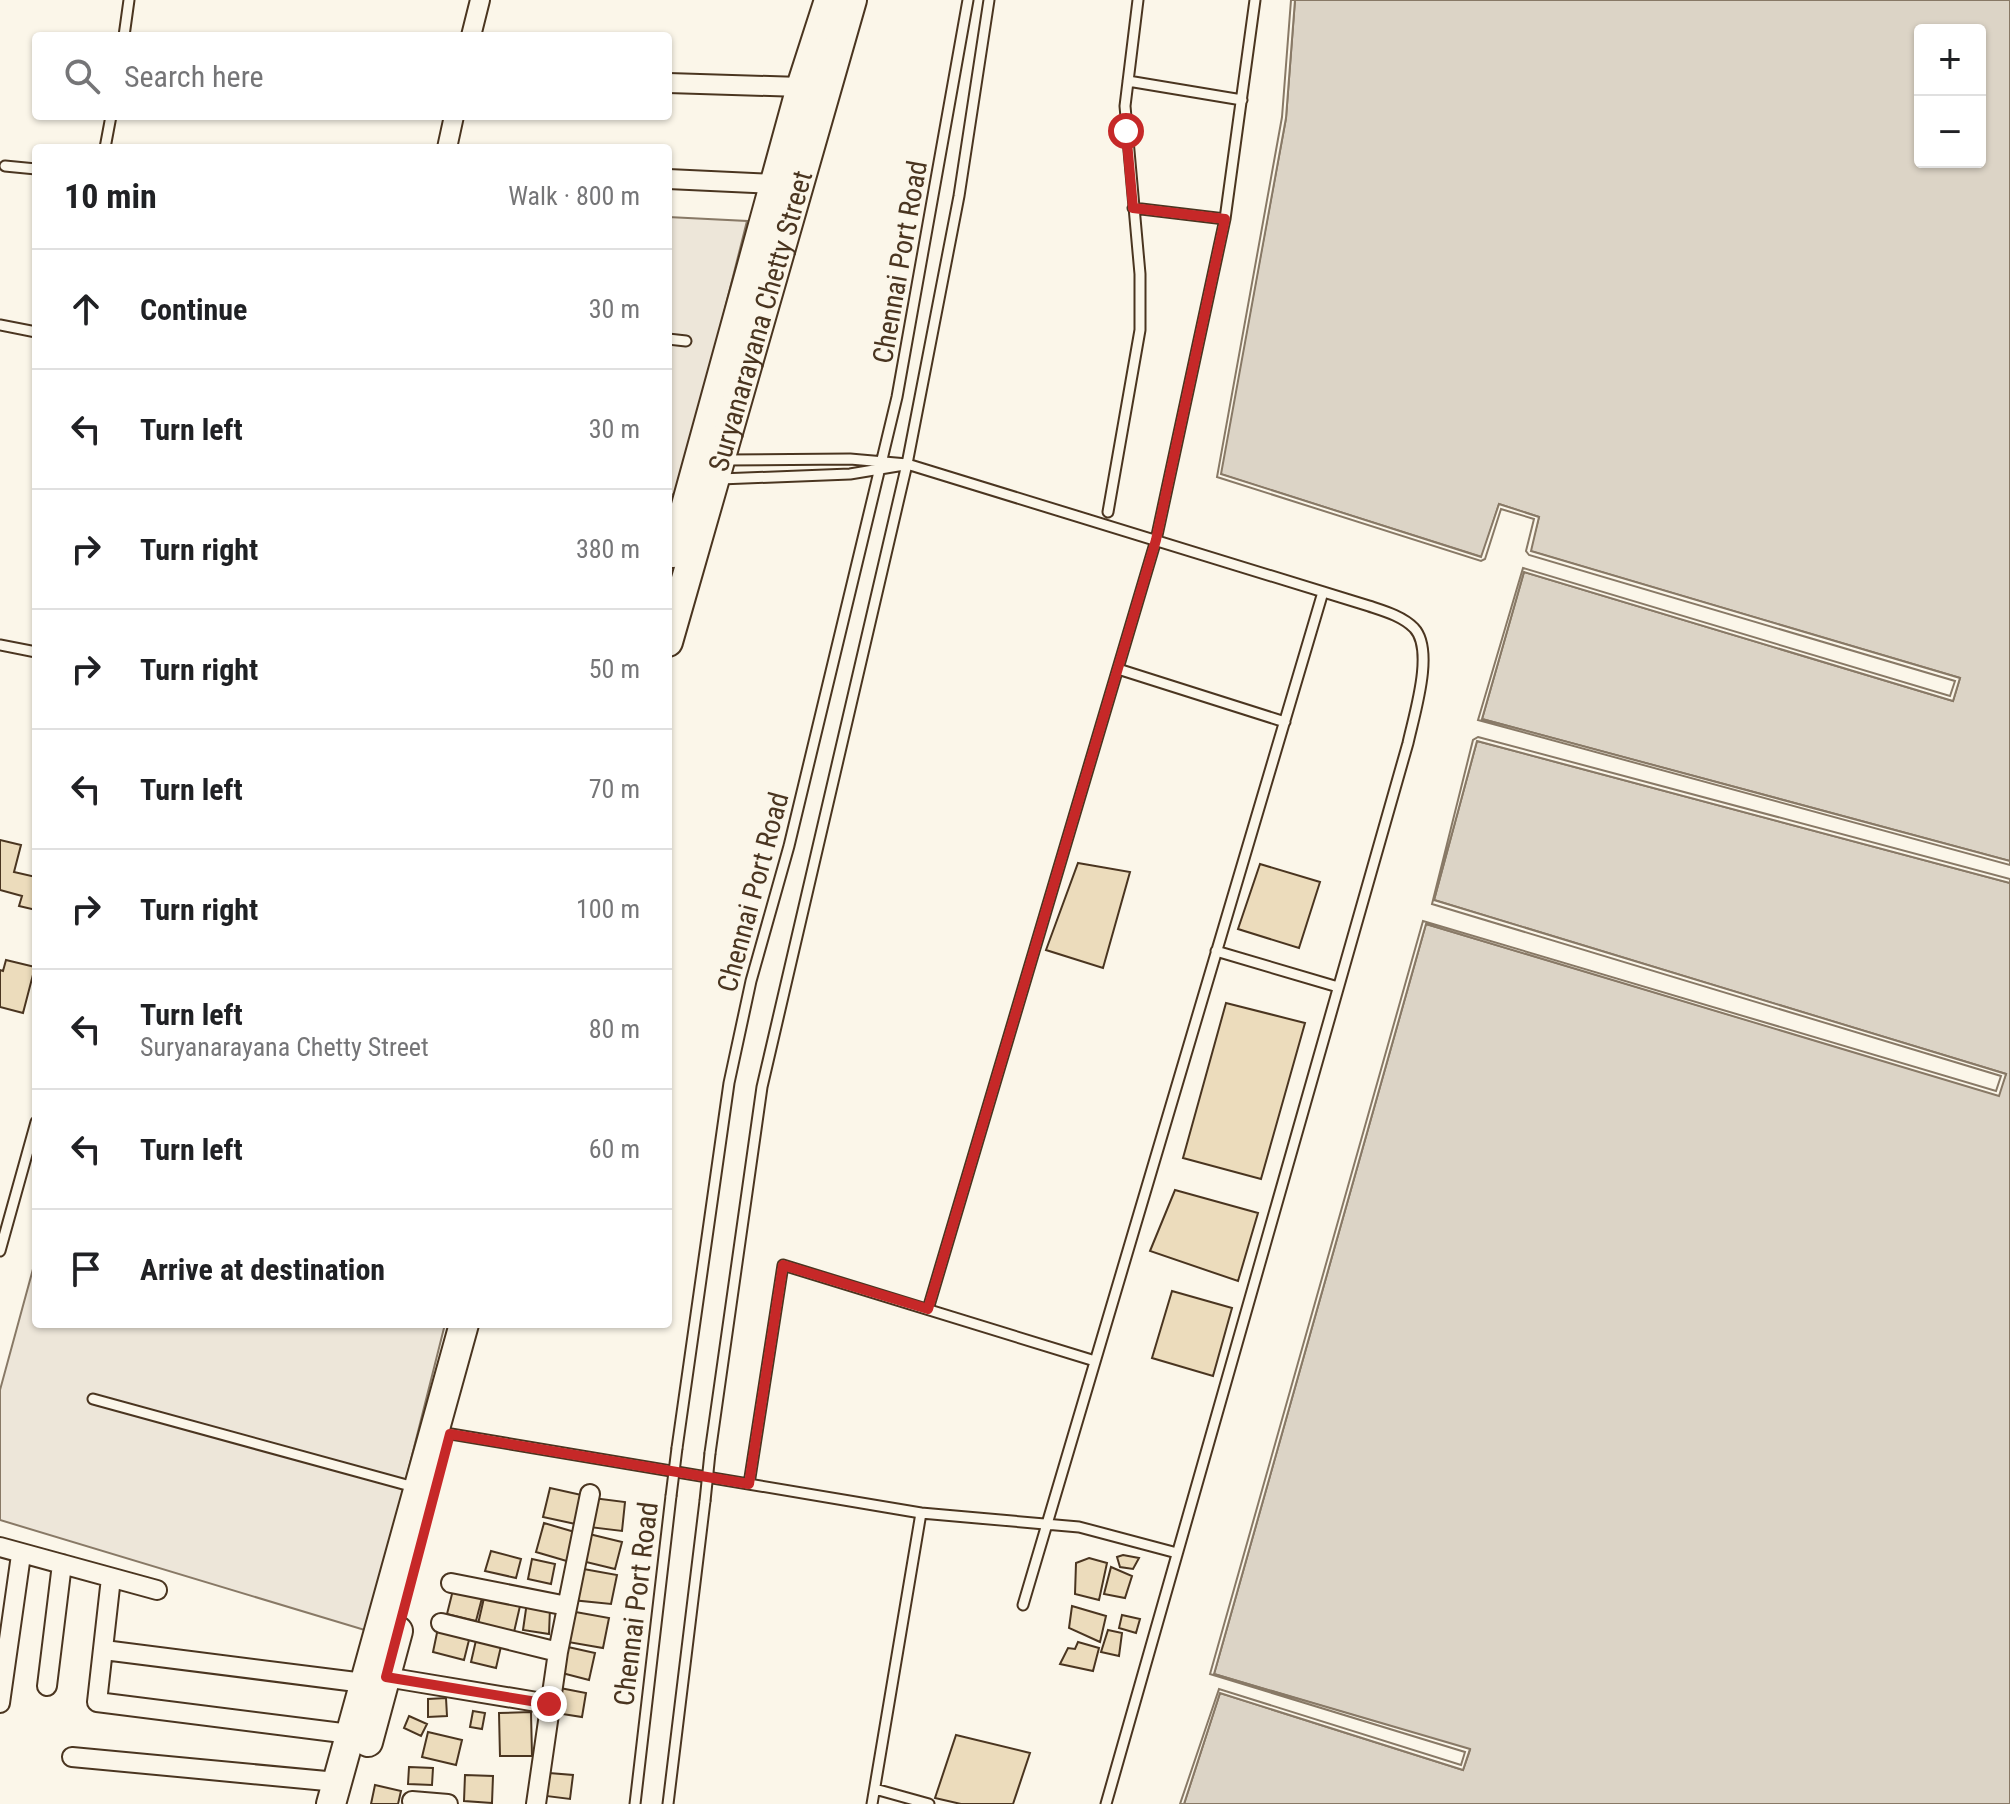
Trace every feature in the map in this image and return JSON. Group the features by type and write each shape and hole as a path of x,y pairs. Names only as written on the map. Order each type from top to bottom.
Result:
{"main road":[{"name":"Suryanarayana Chetty Street","path":"672,619 696,481 801,87 829,0"},
{"name":"Suryanarayana Chetty Street","path":"672,561 852,0"},
{"path":"340,1797 442,1432 463,1328"},
{"path":"340,1797 350,1734 375,1680 417,1488 442,1432 480,1328"}],"street":[{"path":"472,32 480,0"},
{"path":"672,83 801,87"},
{"path":"448,144 453,120"},
{"path":"672,179 775,184"},
{"path":"536,1804 558,1652 590,1494"},
{"path":"0,1547 157,1590"},
{"path":"0,1703 21,1555"},
{"path":"47,1686 62,1564"},
{"path":"111,1578 97,1702 350,1734"},
{"path":"451,1583 567,1606"},
{"path":"441,1623 558,1652"},
{"path":"104,1650 375,1680 549,1704"},
{"path":"72,1757 340,1797"},
{"path":"412,1801 448,1804"}],"lane":[{"path":"125,32 129,0"},
{"name":"Chennai Port Road","path":"635,1804 677,1448 732,1068 883,460 937,184 968,0"},
{"name":"Chennai Port Road","path":"668,1804 710,1453 762,1087 907,464 959,196 989,0"},
{"path":"1108,512 1140,330 1140,274 1125,106 1138,0"},
{"path":"928,1309 1156,540 1225,219 1255,0"},
{"path":"1128,81 1242,100"},
{"path":"106,144 110,120"},
{"path":"5,166 32,169"},
{"path":"1133,208 1225,219"},
{"path":"0,325 32,331"},
{"path":"672,339 686,341"},
{"path":"696,481 883,460 907,464 1323,592 1403,620 1414,628 1423,652 1419,694 1408,743 1106,1804"},
{"path":"696,481 880,471 907,464"},
{"path":"1023,1605 1323,592"},
{"path":"0,645 32,651"},
{"path":"1118,669 1285,722"},
{"path":"1216,951 1338,987"},
{"path":"0,1251 32,1136"},
{"path":"749,1484 783,1265 1095,1361"},
{"path":"93,1399 417,1488"},
{"path":"442,1432 921,1513 1101,1531 1177,1553"},
{"path":"872,1804 921,1513"},
{"path":"875,1789 929,1804"}],"shaded area":[{"path":"1295,0 2010,0 2010,861 1482,719 1524,572 1953,701 1960,678 1530,551 1539,517 1499,504 1482,557 1220,474 1286,118"},
{"path":"672,217 747,221 678,495 672,494"},
{"path":"1477,741 2010,883 2010,1804 1184,1804 1220,1693 1463,1770 1470,1750 1214,1674 1426,924 1998,1095 2006,1074 1434,900"},
{"path":"32,1273 32,1328 444,1328 368,1631 0,1520 0,1390"}],"pier":[{"path":"1291,0 1295,0 1286,118 1221,474 1481,557 1499,504 1539,517 1531,551 1960,678 1953,701 1524,572 1482,719 2010,861 2010,865 1478,720 1523,568 1950,696 1955,681 1529,555 1526,551 1534,519 1501,509 1485,559 1481,561 1217,477 1282,117"},
{"path":"1478,737 2010,879 2010,883 1477,741 1434,900 2006,1074 1999,1096 1426,924 1214,1674 1470,1749 1463,1770 1220,1693 1184,1804 1180,1804 1219,1689 1461,1765 1465,1752 1210,1674 1423,921 1996,1091 2001,1076 1432,904 1473,740"}],"building":[{"path":"0,840 21,845 14,872 32,876 32,909 19,906 22,896 0,890"},
{"path":"1078,863 1130,872 1103,968 1046,950"},
{"path":"1260,864 1320,882 1299,948 1238,929"},
{"path":"6,960 32,966 23,1013 0,1007 0,970 3,971"},
{"path":"1226,1003 1305,1023 1261,1179 1183,1158"},
{"path":"1175,1190 1258,1213 1238,1281 1150,1251"},
{"path":"1172,1291 1232,1308 1213,1376 1152,1358"},
{"path":"550,1488 586,1496 580,1525 543,1517"},
{"path":"593,1498 625,1502 622,1531 589,1527"},
{"path":"544,1523 578,1533 570,1562 536,1552"},
{"path":"585,1533 622,1542 615,1569 582,1561"},
{"path":"491,1551 521,1559 516,1578 485,1571"},
{"path":"1117,1557 1139,1558 1133,1569 1120,1567"},
{"path":"1089,1558 1107,1563 1099,1600 1075,1594 1076,1563"},
{"path":"532,1559 555,1564 551,1584 528,1579"},
{"path":"1111,1567 1132,1576 1125,1598 1104,1594"},
{"path":"578,1568 617,1575 611,1604 572,1600"},
{"path":"453,1590 482,1598 476,1621 447,1614"},
{"path":"484,1598 520,1606 514,1632 478,1624"},
{"path":"527,1602 550,1608 549,1634 523,1630"},
{"path":"1072,1606 1106,1616 1100,1642 1069,1628"},
{"path":"570,1611 609,1618 603,1648 568,1642"},
{"path":"1122,1615 1140,1619 1136,1633 1119,1628"},
{"path":"438,1628 470,1636 464,1660 433,1652"},
{"path":"1108,1630 1122,1633 1119,1656 1101,1652"},
{"path":"477,1636 502,1642 496,1668 471,1662"},
{"path":"1078,1642 1099,1648 1093,1671 1060,1664 1068,1648 1075,1649"},
{"path":"568,1647 595,1653 589,1680 562,1673"},
{"path":"560,1688 586,1693 582,1717 556,1713"},
{"path":"446,1698 447,1716 428,1717 428,1699"},
{"path":"473,1711 485,1713 482,1729 470,1727"},
{"path":"531,1712 532,1756 500,1756 499,1713"},
{"path":"409,1716 427,1724 421,1736 404,1728"},
{"path":"428,1732 462,1740 456,1765 422,1757"},
{"path":"956,1735 1030,1753 1013,1804 961,1804 935,1798"},
{"path":"409,1767 433,1768 432,1785 408,1784"},
{"path":"549,1773 573,1775 570,1799 546,1796"},
{"path":"465,1775 493,1776 492,1803 464,1801"},
{"path":"375,1785 401,1791 398,1804 371,1804"}],"route":[{"path":"549,1704 386,1677 450,1434 749,1484 783,1265 928,1309 1156,540 1225,219 1133,208 1126,131"}]}
